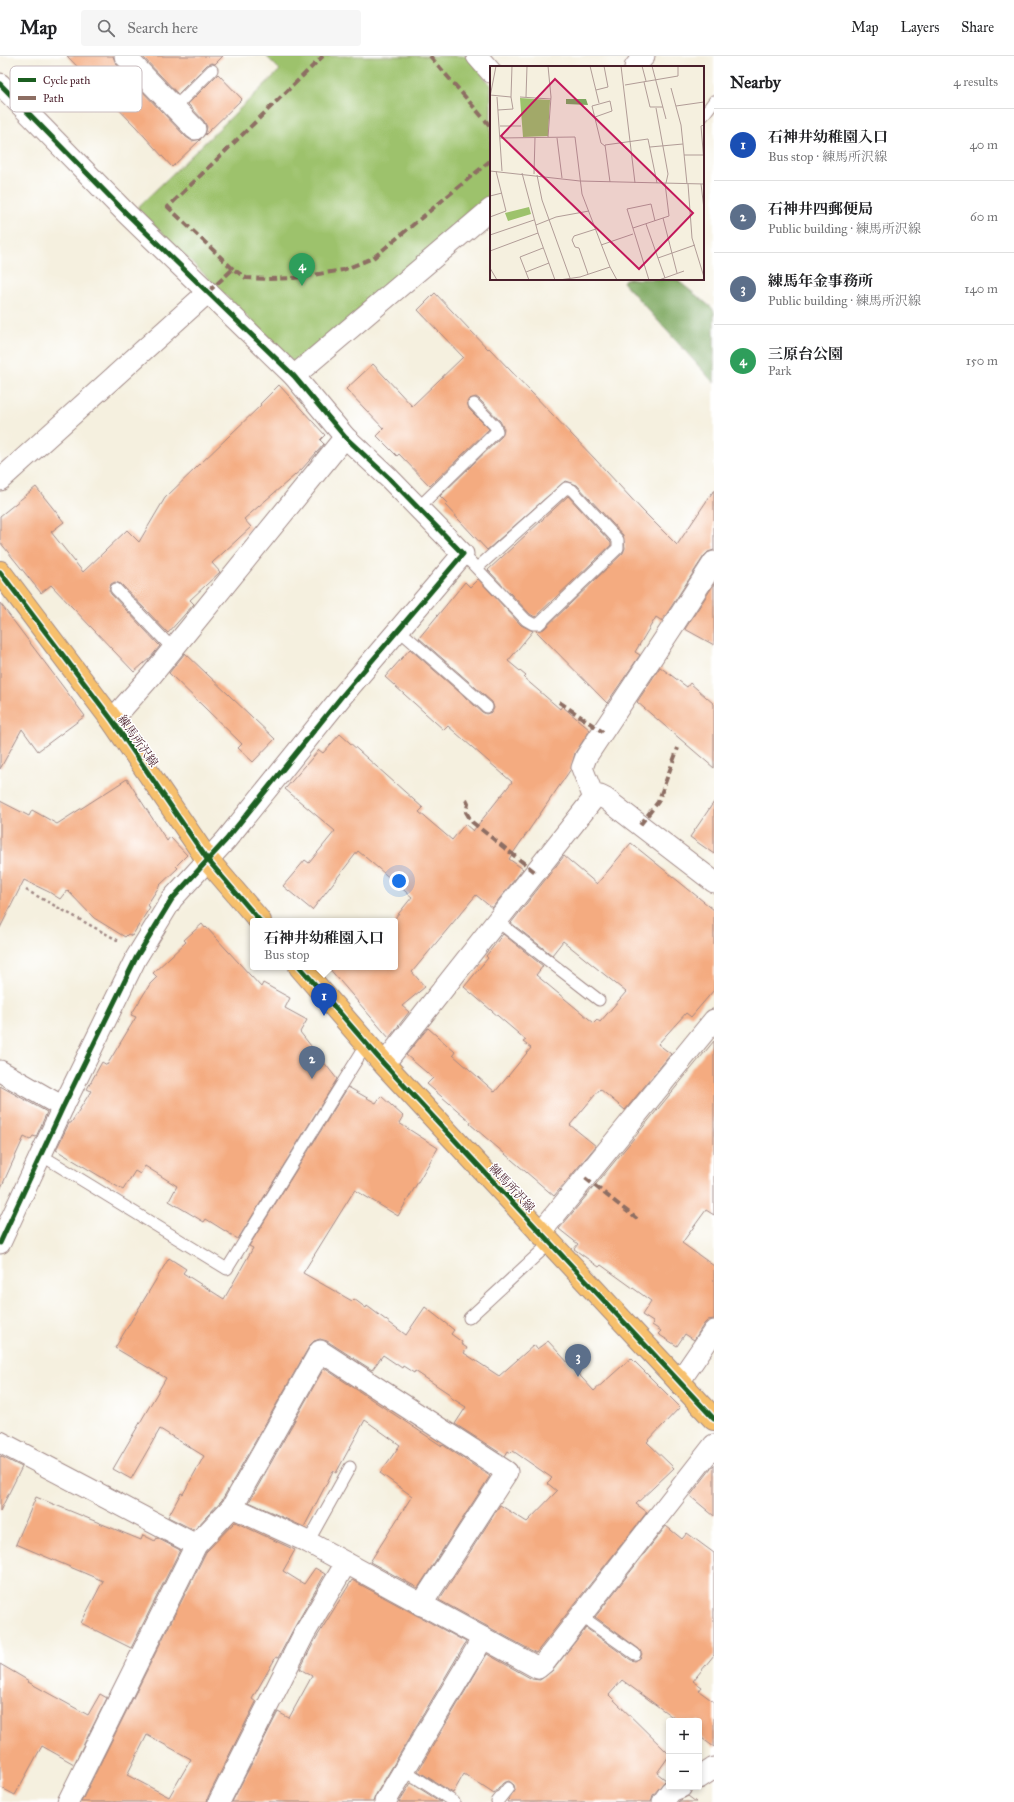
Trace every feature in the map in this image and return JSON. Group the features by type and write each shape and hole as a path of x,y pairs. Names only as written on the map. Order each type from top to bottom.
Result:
{"main road":[{"name":"練馬所沢線","path":"0,572 112,720 207,859 257,918"},
{"name":"練馬所沢線","path":"303,970 366,1045 714,1419"}],"street":[{"path":"477,56 490,71"},
{"path":"636,66 644,56"},
{"path":"128,57 136,66"},
{"path":"142,72 195,129"},
{"path":"0,84 10,94"},
{"path":"0,1243 63,1107 140,953 172,899 226,840 342,696 399,630 470,561 389,478 345,437 294,376 126,213 27,112"},
{"path":"294,376 490,210"},
{"path":"0,480 208,292"},
{"path":"112,720 173,649 345,437"},
{"path":"594,798 582,768 586,757 714,562"},
{"path":"384,1064 589,802 594,798 600,796 606,799 714,882"},
{"path":"545,1238 714,1020"},
{"path":"0,1070 63,1107"},
{"path":"679,1382 714,1331"},
{"path":"68,1802 196,1545 232,1507 320,1351 507,1472 421,1606"},
{"path":"0,1442 196,1545"},
{"path":"232,1507 308,1542 421,1606 538,1668 581,1616 714,1445"},
{"path":"219,1802 304,1634 346,1563"},
{"path":"385,1802 483,1638"},
{"path":"702,1776 714,1768"},
{"path":"662,1802 674,1790"}],"lane":[{"path":"175,107 212,70"},
{"path":"704,115 714,101"},
{"path":"418,508 497,431 495,426 474,404"},
{"path":"566,488 572,490 618,540 618,548 538,624 533,624 526,620 470,561 566,488"},
{"path":"116,589 173,649"},
{"path":"399,630 487,707"},
{"path":"497,921 599,1000"},
{"path":"41,1155 227,1269 366,1045"},
{"path":"469,1318 545,1238"},
{"path":"308,1542 350,1467"},
{"path":"581,1616 636,1654"},
{"path":"404,1770 454,1802"},
{"path":"497,1802 508,1788"}],"path":[{"path":"26,890 140,953"}],"green space":[{"path":"266,56 467,56 490,84 490,201 295,364 137,208 280,70"},
{"path":"624,280 677,280 712,308 714,312 714,383 623,282"}],"building":[{"path":"67,56 113,56 118,66 77,66"},
{"path":"142,56 223,56 215,64 211,63 207,65 178,94"},
{"path":"218,74 242,99 205,135 207,127 204,121 188,104"},
{"path":"142,91 186,137 192,141 201,139 172,167 121,112 142,112"},
{"path":"435,293 677,545 714,490 714,550 708,552 704,556 662,621 656,617 635,652 640,655 607,703 536,631 544,629 623,553 625,548 623,535 577,485 565,481 487,550 445,505 447,503 440,496 502,436 504,429 500,421 479,399 476,397 469,399 467,402 469,409 489,429 430,486 399,454 397,456 377,436 384,429 346,389 373,364 412,406 463,357 418,310"},
{"path":"279,385 325,435 320,440 324,444 302,469 244,519 251,527 212,563 220,572 190,600 194,604 168,633 121,584 115,582 111,584 109,590 111,594 160,646 151,657 134,672 51,585 41,593 0,542 0,516 36,487 64,522 51,532 83,572 127,530 139,542 165,498 261,405 260,404"},
{"path":"568,496 611,543 611,545 535,617 530,614 488,570"},
{"path":"478,579 521,625 533,631 508,661 526,676 524,678 560,709 562,706 590,730 575,753 571,769 509,859 523,869 492,908 476,895 412,972 425,987 402,1006 409,1012 389,1038 331,970 398,970 398,918 395,918 412,897 358,851 312,910 283,886 305,860 309,863 335,831 285,789 319,750 323,753 340,734 423,808 419,812 452,840 465,824 473,831 512,782 448,726 444,730 385,677 410,649 482,712 486,714 492,712 494,708 492,702 419,638 465,582 470,587"},
{"path":"714,584 714,645 685,629"},
{"path":"0,603 85,716 38,751 22,729 0,769"},
{"path":"185,653 275,739 253,762 238,748 242,744 169,673"},
{"path":"660,667 687,687 690,683 714,704 714,768 637,702"},
{"path":"127,779 167,841 170,837 187,855 176,866 178,868 160,885 147,905 150,907 132,936 128,934 125,937 94,918 67,890 60,899 24,880 0,928 0,801 29,816 32,810 57,824"},
{"path":"714,802 714,854 690,837"},
{"path":"631,843 714,910 714,990 691,1017 686,1013 658,1044 671,1054 625,1110 600,1089 570,1125 596,1146 554,1196 470,1124 471,1122 427,1084 433,1078 406,1055 428,1028 455,1052 453,1055 495,1092 531,1048 523,1042 526,1040 464,987 488,958 486,956 503,934 543,966 536,975 594,1023 597,1020 600,1022 626,992 563,941 552,955 511,923 564,856 597,884"},
{"path":"202,924 261,987 263,983 290,998 285,1008 307,1020 300,1032 337,1079 238,1239 206,1219 204,1222 169,1201 177,1186 145,1166 140,1174 135,1171 123,1190 56,1150 69,1123 71,1123 91,1091 87,1089 102,1062 107,1065 136,1017 131,1015 150,984 157,977 153,973 186,942 184,940"},
{"path":"714,1041 714,1215 706,1210 682,1243 714,1266 714,1319 708,1320 704,1324 694,1340 685,1334 677,1346 658,1334 661,1331 652,1325 653,1322 642,1315 651,1301 601,1265 599,1267 574,1249 578,1244 559,1229"},
{"path":"0,1086 47,1112 36,1137 33,1136 30,1140 24,1137 0,1190"},
{"path":"348,1087 376,1103 381,1096 403,1116 399,1123 438,1148 398,1216 355,1190 303,1273 352,1301 354,1299 366,1308 367,1306 406,1335 425,1307 454,1330 451,1334 462,1342 461,1344 467,1348 464,1353 499,1376 534,1345 537,1349 548,1341 594,1391 631,1358 680,1407 647,1442 674,1468 636,1504 647,1512 536,1653 439,1600 500,1505 527,1522 557,1491 547,1483 552,1478 513,1451 511,1453 508,1451 505,1456 455,1424 466,1407 415,1371 414,1373 403,1366 402,1368 383,1355 372,1370 327,1341 320,1339 314,1341 310,1345 222,1500 194,1530 168,1517 181,1493 183,1494 204,1456 160,1429 131,1479 113,1469 166,1378 115,1348 169,1258 186,1269 183,1273 224,1299 253,1248 249,1246"},
{"path":"324,1368 490,1476 418,1588 370,1562 412,1496 380,1473 400,1445 365,1420 336,1473 333,1471 304,1527 249,1502"},
{"path":"0,1456 22,1467 0,1511"},
{"path":"714,1465 714,1516 690,1496"},
{"path":"36,1497 141,1540 143,1535 155,1541 157,1538 180,1550 131,1648 81,1623 103,1581 16,1544"},
{"path":"235,1522 295,1550 283,1571 304,1584 315,1568 325,1574 278,1658 276,1657 252,1699 256,1702 208,1797 207,1802 81,1802 206,1552","holes":["147,1735 191,1759 169,1797 127,1775"]},
{"path":"666,1526 682,1539 687,1533 714,1553 714,1655 693,1681 702,1687 699,1691 714,1702 714,1747 702,1738 702,1718 674,1718 622,1680 609,1695 666,1751 666,1760 657,1773 666,1780 653,1795 651,1802 507,1802 515,1789 514,1785 509,1781 503,1783 494,1794 464,1774 453,1793 418,1771 487,1654 532,1679 540,1680 553,1670 586,1628 631,1660 635,1661 640,1658 642,1654 639,1649 595,1617"},
{"path":"352,1580 466,1642 375,1796 373,1802 232,1802 278,1712 289,1718 312,1676 300,1669 315,1640"},
{"path":"0,1664 29,1681 28,1682 88,1715 100,1694 107,1698 74,1764 42,1746 15,1795 0,1787"},
{"path":"411,1783 441,1802 399,1802"},
{"path":"688,1796 696,1802 678,1802 679,1801"}],"marked path":[{"path":"233,269 168,207 323,56"},
{"path":"430,56 490,126"},
{"path":"208,292 233,269 246,278 294,278 343,270 373,258 490,161"},
{"path":"559,702 603,732"},
{"path":"640,825 658,802 678,748"},
{"path":"466,800 468,804 466,812 472,822 535,872"},
{"path":"585,1178 637,1219"}],"cycle path":[{"path":"0,84 10,94"},
{"path":"0,1243 63,1107 136,958 172,899 226,840 342,696 463,554 389,478 345,437 294,376 126,213 27,112"},
{"path":"0,572 112,720 207,859 257,918"},
{"path":"303,970 384,1064 714,1419"}],"place":[{"name":"三原台公園","path":"302,286"},
{"name":"石神井幼稚園入口","path":"324,1016"},
{"name":"石神井四郵便局","path":"312,1079"},
{"name":"練馬年金事務所","path":"578,1377"}]}
